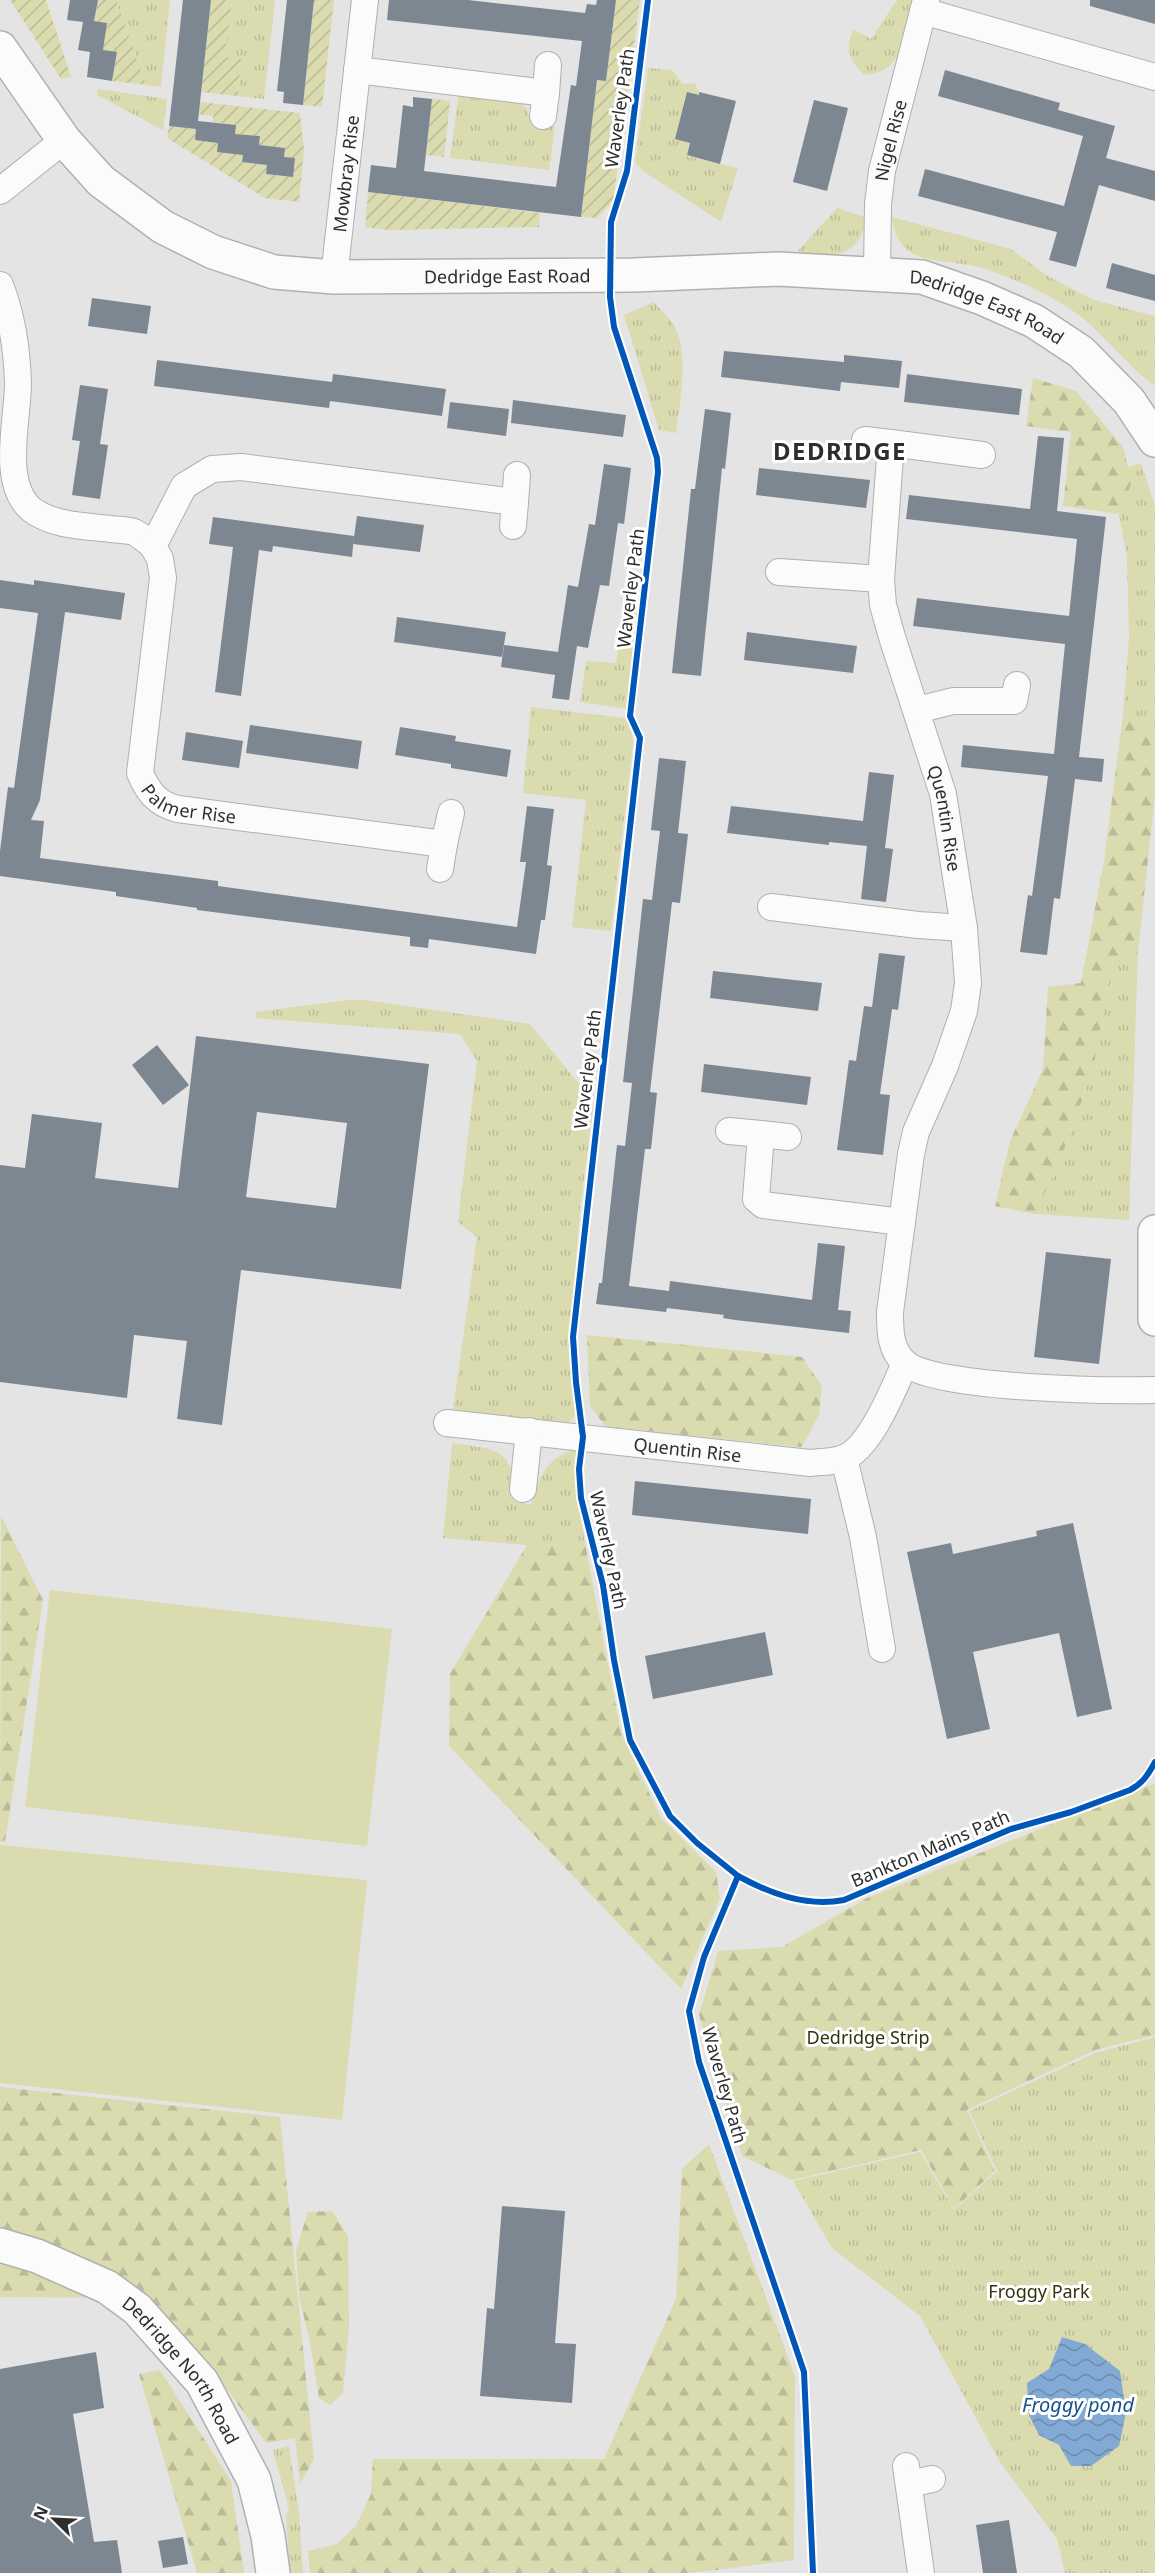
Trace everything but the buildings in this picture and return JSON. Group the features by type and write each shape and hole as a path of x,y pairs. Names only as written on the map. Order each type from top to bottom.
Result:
{"street":[{"name":"Mowbray Rise","path":"334,277 365,0"},
{"name":"Nigel Rise","path":"877,273 878,204 882,171 924,6 1155,77"},
{"name":"Dedridge East Road","path":"0,48 64,140 100,181 163,227 213,252 274,272 334,277 634,275 778,269 922,277 982,298 1034,321 1081,352 1129,400 1152,429"},
{"path":"357,70 544,104 548,65"},
{"path":"0,191 64,140"},
{"path":"0,285 7,302 16,344 18,386 12,434 13,473 18,494 31,509 48,519 134,532 153,546 184,486 212,469 241,466 514,514 517,475"},
{"path":"866,440 982,455"},
{"name":"Quentin Rise","path":"891,444 881,579 884,605 943,794 963,928 968,983 964,1011 945,1066 916,1132 890,1312 890,1333 894,1350 905,1364"},
{"name":"Palmer Rise","path":"153,546 160,559 163,578 140,773 147,789 157,800 165,806 178,809 444,844"},
{"path":"779,572 881,579"},
{"path":"917,710 953,701 1014,703"},
{"path":"440,869 451,813"},
{"path":"771,907 918,925 963,928"},
{"path":"729,1131 788,1137"},
{"path":"761,1134 756,1199 763,1204 902,1222"},
{"path":"1155,1232 1155,1319"},
{"path":"882,1649 863,1538 844,1458 858,1449 881,1414 905,1364 939,1376 1009,1385 1101,1392 1155,1390"},
{"name":"Quentin Rise","path":"447,1423 810,1463 844,1458"},
{"path":"523,1489 530,1431"},
{"name":"Dedridge North Road","path":"0,2245 37,2256 107,2287 137,2309 202,2382 254,2480 268,2536 273,2573"},
{"path":"915,2476 921,2573"}],"green space":[{"path":"10,0 46,0 71,77 61,79"},
{"path":"98,0 116,0 146,85 112,81 117,53 103,50 107,23 94,21"},
{"path":"116,0 170,0 161,87 146,85"},
{"path":"211,0 232,0 225,57 241,59 238,96 201,92"},
{"path":"232,0 275,0 264,99 238,96 241,60 225,58"},
{"path":"314,0 334,0 322,107 303,105"},
{"path":"616,0 640,0 613,201 597,218 581,217 597,80 606,81"},
{"path":"897,0 914,0 902,49 888,67 864,75 850,54 853,29 871,39"},
{"path":"648,68 672,70 683,84 695,83 699,92 687,156 738,168 721,222 643,171 635,162"},
{"path":"98,89 167,99 163,130 97,95"},
{"path":"459,92 518,99 527,110 530,122 555,126 549,170 450,158"},
{"path":"432,99 450,101 444,157 426,155"},
{"path":"200,102 300,113 304,150 299,202 265,198 167,138 169,126 196,129 195,140 218,143 243,155 242,162 267,165 266,174 293,177 284,157 285,148 259,145 260,136 235,134 236,125 213,122 213,116 198,114"},
{"path":"368,192 540,213 539,227 390,230 365,227"},
{"path":"837,208 868,218 857,243 842,253 796,253"},
{"path":"892,217 1011,249 1046,275 1094,300 1155,316 1155,386 1136,371 1085,320 1063,304 1022,283 982,268 938,261 913,254 903,246 896,234"},
{"path":"654,302 675,327 682,351 680,408 676,433 659,430 624,315"},
{"path":"1033,378 1076,391 1123,447 1132,482 1119,514 1063,506 1071,432 1026,426"},
{"path":"1141,463 1155,506 1155,750 1143,719 1123,715 1129,637 1127,558 1119,514 1132,482 1128,467"},
{"path":"626,601 639,603 628,709 580,702 586,661 616,663"},
{"path":"531,707 625,718 631,727 633,744 611,931 572,927 586,800 523,793"},
{"path":"1123,715 1143,719 1155,750 1155,796 1138,951 1113,958 1093,1070 1063,1152 1035,1214 995,1206 1010,1141 1043,1069 1048,987 1081,983 1104,861"},
{"path":"1138,951 1129,1220 1035,1214 1063,1152 1093,1070 1113,958"},
{"path":"348,1000 365,1000 530,1024 592,1100 580,1210 570,1340 576,1415 569,1423 453,1411 477,1237 458,1222 477,1061 460,1034 255,1018 256,1012"},
{"path":"587,1335 802,1357 822,1386 819,1415 802,1447 606,1427 590,1406"},
{"path":"452,1443 481,1447 500,1454 507,1461 511,1470 513,1501 531,1505 541,1476 551,1462 567,1452 578,1449 577,1485 585,1543 527,1545 443,1538"},
{"path":"1,1516 43,1600 5,1842 0,1842"},
{"path":"585,1543 621,1733 661,1818 716,1872 720,1898 681,1989 449,1746 450,1674 527,1545"},
{"path":"50,1590 392,1629 367,1846 25,1807"},
{"name":"Dedridge Strip","path":"1155,1785 1155,2035 1095,2050 967,2110 995,2171 954,2209 921,2150 792,2180 742,2156 699,2015 718,1951 782,1947 867,1898"},
{"path":"0,1845 367,1880 342,2120 0,2083"},
{"name":"Froggy Park","path":"1155,2037 1155,2573 1065,2573 1057,2539 1000,2462 920,2316 832,2248 793,2181 920,2152 954,2210 997,2171 969,2111 1095,2053"},
{"path":"0,2087 280,2117 314,2459 300,2484 295,2438 266,2443 207,2362 141,2298 0,2297"},
{"path":"709,2144 795,2376 794,2560 692,2573 310,2573 308,2551 337,2544 356,2526 371,2494 373,2459 604,2459 676,2299 682,2169"},
{"path":"332,2211 348,2236 349,2327 343,2393 330,2405 319,2398 310,2342 299,2297 296,2251 308,2212"},
{"path":"160,2370 231,2481 244,2573 197,2573 139,2374"},
{"path":"289,2446 299,2512 303,2573 290,2573 286,2516 289,2509 273,2450"}],"water":[{"name":"Froggy pond","path":"1062,2337 1085,2344 1120,2371 1126,2413 1119,2446 1091,2466 1071,2466 1059,2445 1039,2435 1029,2415 1027,2383 1049,2369"}],"cycle path":[{"name":"Waverley Path","path":"648,0 627,171 611,222 610,297 614,327 657,458 658,472 630,716 640,738 573,1337 583,1437 579,1469 581,1498 603,1585 614,1660 630,1740 670,1816 697,1843 738,1876 704,1957 689,2011 699,2062 804,2372 813,2573"},
{"name":"Bankton Mains Path","path":"738,1876 776,1893 802,1900 816,1902 844,1900 1011,1829 1071,1812 1130,1790 1144,1779 1155,1762"}],"district":[{"name":"DEDRIDGE","path":"840,450"}]}
